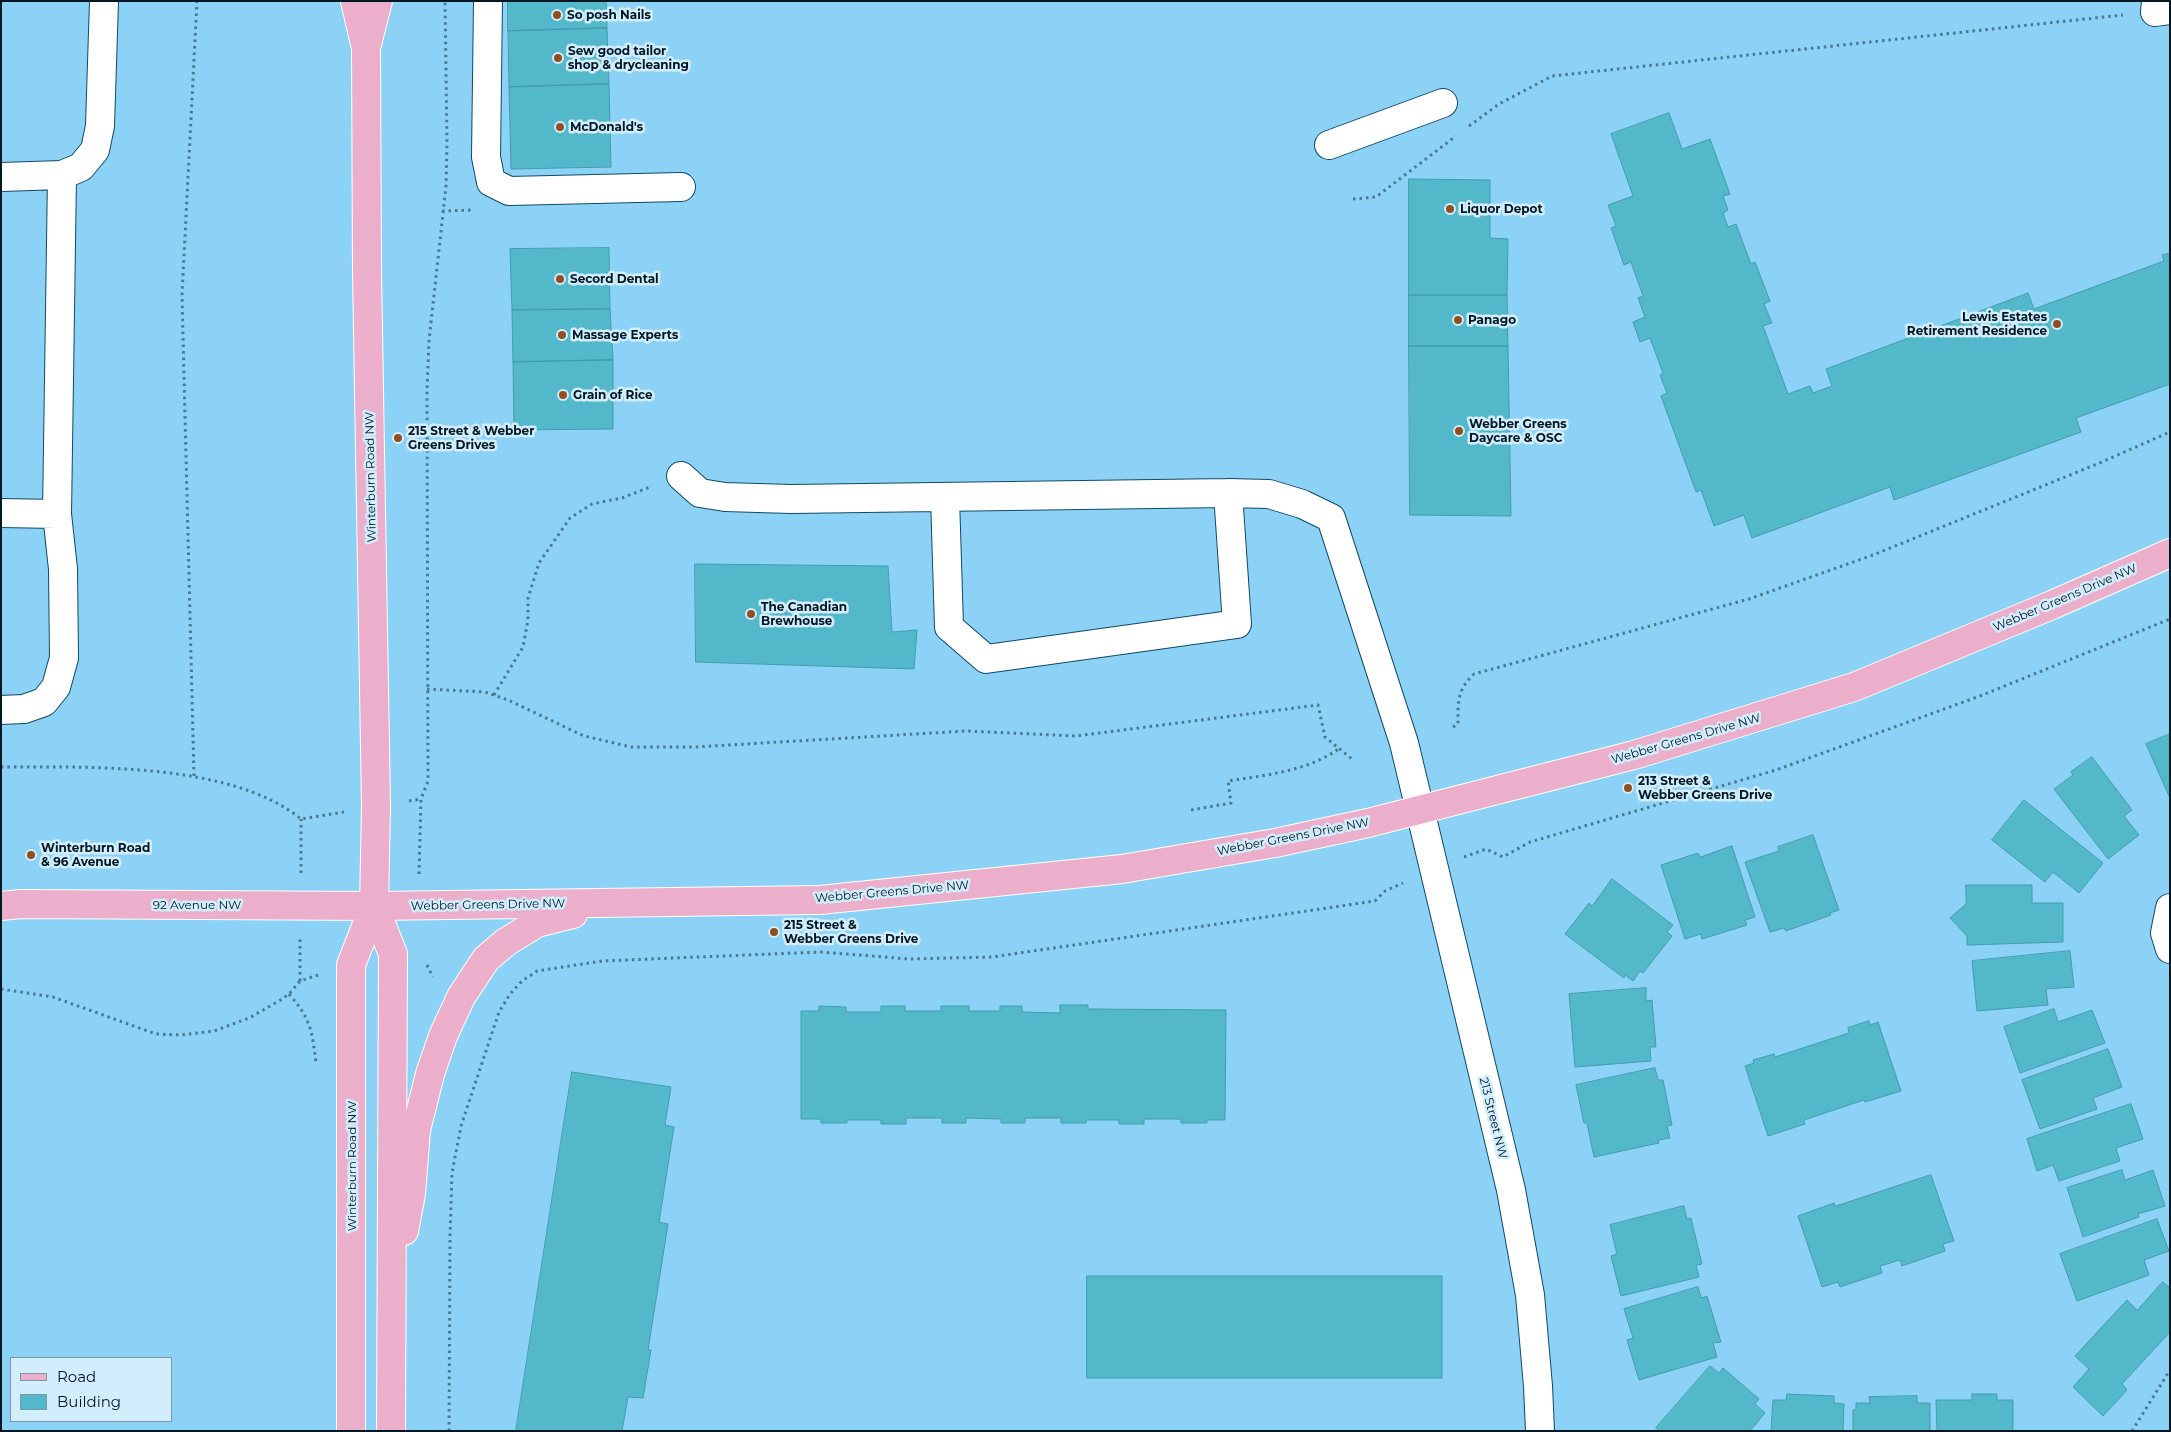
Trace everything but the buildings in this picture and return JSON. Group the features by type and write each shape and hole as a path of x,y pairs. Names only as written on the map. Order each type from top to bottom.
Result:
{"main road":[{"name":"Winterburn Road NW","path":"351,1431 351,966 374,906 376,806 367,271 366,48 355,1"},
{"name":"Winterburn Road NW","path":"366,48 378,1"},
{"name":"Webber Greens Drive NW","path":"374,906 820,900 1122,869 1275,843 1421,810 1634,755 1854,687 2052,605 2170,553"},
{"path":"391,1303 411,1194 416,1130 430,1074 461,997 486,959 506,942 537,923 615,903"},
{"name":"92 Avenue NW","path":"8,904 374,906"},
{"name":"Winterburn Road NW","path":"374,906 393,954 391,1431"}],"street":[{"path":"1,177 62,175 81,167 96,150 100,126 104,1"},
{"path":"488,1 486,157 491,182 509,191 681,187"},
{"path":"1329,145 1443,103"},
{"path":"1,710 24,709 44,702 56,687 64,658 63,569 57,514 62,175"},
{"path":"681,476 700,493 725,497 791,499 1228,493 1237,624 986,659 949,627 945,497"},
{"name":"213 Street NW","path":"1228,493 1269,494 1302,504 1331,518 1404,743 1476,1052 1511,1190 1530,1294 1540,1431"},
{"path":"1,512 57,514"}],"path":[{"path":"194,776 182,295 197,1"},
{"path":"420,798 428,781 428,341 446,186 448,142 445,1"},
{"path":"1353,199 1376,197 1499,104 1552,76 2160,8"},
{"path":"1453,727 1458,724 1458,700 1464,684 1474,674 1750,598 1873,554 2102,462 2170,432"},
{"path":"494,695 523,647 528,620 528,598 539,563 570,518 592,504 622,498 681,476"},
{"path":"1486,849 1503,857 1530,842 1776,770 1980,696 2170,619"},
{"path":"427,689 485,692 584,736 631,747 695,747 966,731 1076,736 1318,705 1325,737 1352,759"},
{"path":"1191,810 1231,803 1228,781 1305,766 1327,758 1340,748"},
{"path":"1,766 82,767 194,776 247,791 280,803 301,819"},
{"path":"449,1431 452,1173 461,1126 499,1012 510,994 522,981 537,971 602,961 820,952 909,959 992,957 1375,901 1385,892"},
{"path":"426,963 434,980"},
{"path":"1,989 53,997 156,1034 181,1035 214,1031 248,1018 289,994 300,981"},
{"path":"289,994 303,1009 309,1021 313,1033 316,1071"},
{"path":"2132,1431 2170,1370"}],"place":[{"name":"So posh Nails","path":"557,15"},
{"name":"Sew good tailor shop & drycleaning","path":"558,58"},
{"name":"McDonald's","path":"560,127"},
{"name":"Liquor Depot","path":"1450,209"},
{"name":"Secord Dental","path":"560,279"},
{"name":"Panago","path":"1458,320"},
{"name":"Lewis Estates Retirement Residence","path":"2057,324"},
{"name":"Massage Experts","path":"562,335"},
{"name":"Grain of Rice","path":"563,395"},
{"name":"Webber Greens Daycare & OSC","path":"1459,431"},
{"name":"215 Street & Webber Greens Drives","path":"398,438"},
{"name":"The Canadian Brewhouse","path":"751,614"},
{"name":"213 Street & Webber Greens Drive","path":"1628,788"},
{"name":"Winterburn Road & 96 Avenue","path":"31,855"},
{"name":"215 Street & Webber Greens Drive","path":"774,932"}]}
